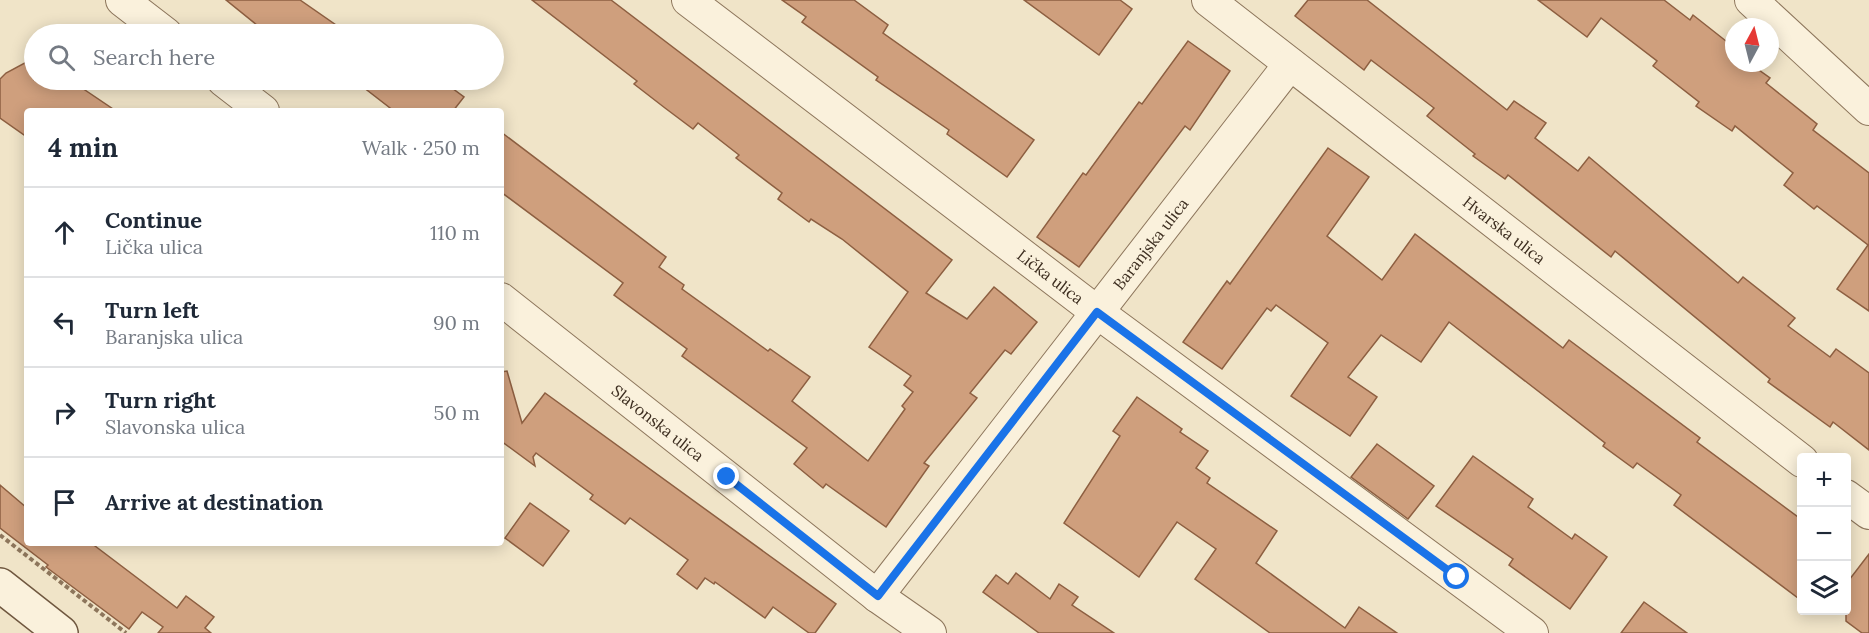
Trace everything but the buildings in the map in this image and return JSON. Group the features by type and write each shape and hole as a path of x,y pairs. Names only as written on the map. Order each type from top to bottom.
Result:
{"main road":[{"path":"0,585 61,633"}],"street":[{"path":"122,0 153,24"},
{"name":"Lička ulica","path":"688,0 1097,312 1532,633"},
{"name":"Hvarska ulica","path":"1208,0 1797,457"},
{"path":"1751,0 1869,109"},
{"name":"Baranjska ulica","path":"878,596 1290,64"},
{"path":"236,90 259,108"},
{"name":"Slavonska ulica","path":"504,301 878,596 930,633"},
{"path":"1851,500 1869,513"}],"path":[{"path":"0,535 126,633"}],"route":[{"path":"727,477 878,596 1097,312 1457,577"}]}
